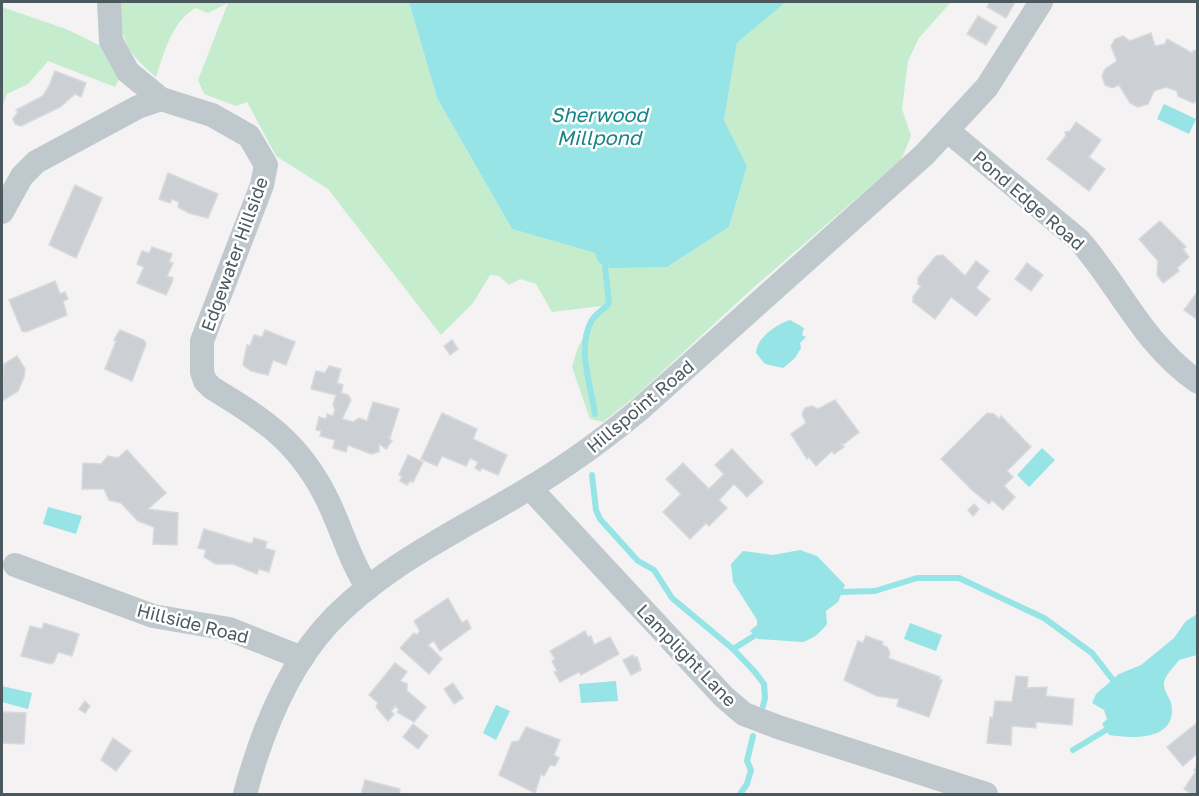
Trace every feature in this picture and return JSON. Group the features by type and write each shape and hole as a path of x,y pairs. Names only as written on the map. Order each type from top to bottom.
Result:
{"street":[{"name":"Edgewater Hillside","path":"109,2 111,41 128,72 161,99 212,115 249,136 266,165 262,185 202,341 202,372 205,381 212,388 281,434 309,466 328,502 358,574 368,588"},
{"name":"Hillspoint Road","path":"245,795 271,714 302,658 326,626 368,588 441,540 530,488 594,445 639,410 948,131 987,87 1041,2"},
{"path":"2,212 22,176 36,162 138,107 161,99"},
{"name":"Pond Edge Road","path":"948,131 1079,240 1094,257 1150,340 1170,361 1197,382"},
{"name":"Lamplight Lane","path":"530,488 724,697 744,714 986,795"},
{"name":"Hillside Road","path":"15,565 153,616 229,629 302,658"}],"green space":[{"path":"121,2 409,2 437,98 512,229 595,253 667,267 729,227 747,166 724,120 737,43 786,2 951,2 919,38 908,61 902,109 911,136 901,160 753,288 638,394 603,422 590,419 572,367 578,347 602,306 552,312 536,284 520,279 509,285 499,276 490,275 473,303 441,335 328,189 276,156 247,102 236,106 204,94 198,80 228,3 208,13 196,8 181,20 170,38 156,77 137,60 127,44 122,27"},
{"path":"2,7 66,29 105,48 122,74 115,87 48,61 28,84 7,94 2,107"}],"water":[{"name":"Sherwood Millpond","path":"409,2 786,2 737,43 724,120 747,166 729,227 667,267 610,268 598,262 595,253 512,229 437,98"},
{"path":"1164,104 1196,119 1189,134 1157,119"},
{"path":"790,320 804,328 802,335 806,337 800,343 801,348 795,358 783,368 765,364 756,353 757,347 774,328"},
{"path":"1042,448 1055,460 1029,487 1017,475"},
{"path":"48,507 82,516 76,534 43,524"},
{"path":"800,550 817,556 845,585 838,602 826,611 827,624 822,630 803,642 758,639 750,631 757,625 757,620 733,582 731,564 743,551 773,555"},
{"path":"1197,614 1197,655 1179,660 1164,683 1172,709 1166,727 1149,736 1109,735 1102,724 1107,719 1104,710 1092,703 1096,694 1119,674 1141,665 1174,638 1186,621"},
{"path":"910,623 942,635 936,651 904,639"},
{"path":"616,681 618,701 581,703 579,684"},
{"path":"2,686 32,693 28,709 2,702"},
{"path":"496,705 510,711 496,740 483,733"}],"building":[{"path":"990,2 1015,2 1006,18 987,7"},
{"path":"978,16 997,27 986,45 967,34"},
{"path":"1151,33 1155,46 1165,44 1167,39 1192,53 1194,50 1198,51 1198,101 1193,103 1178,96 1177,91 1166,87 1154,91 1148,104 1138,107 1130,103 1119,85 1112,88 1105,85 1102,76 1105,69 1117,61 1111,46 1115,39 1123,36 1130,41"},
{"path":"55,71 86,83 81,97 75,94 60,107 21,126 15,124 13,119 18,112 16,110 43,96"},
{"path":"1076,122 1101,140 1089,157 1105,169 1089,191 1047,159 1066,136 1065,132 1070,131"},
{"path":"168,173 218,194 208,218 189,213 178,207 179,202 172,199 170,203 159,199"},
{"path":"75,185 102,198 76,258 49,245"},
{"path":"1160,221 1186,247 1183,249 1189,257 1177,268 1179,271 1163,283 1157,275 1158,261 1139,239"},
{"path":"152,247 172,254 169,262 173,263 167,276 173,278 166,295 137,283 144,267 137,264 142,251 149,253"},
{"path":"943,255 965,276 976,261 989,271 976,288 990,299 976,316 951,297 935,319 913,302 913,297 921,286 918,284 918,278 936,256"},
{"path":"1027,263 1043,275 1031,291 1015,279"},
{"path":"55,281 60,294 65,292 68,299 63,301 67,315 26,332 22,331 9,300"},
{"path":"1198,291 1198,320 1184,310"},
{"path":"120,330 144,340 146,344 132,381 105,369 116,341 114,340"},
{"path":"265,330 295,342 286,365 273,360 268,375 251,371 243,365 247,345 250,346 254,335 262,337"},
{"path":"452,340 458,349 450,355 444,346"},
{"path":"17,356 25,369 24,377 18,391 2,401 4,364"},
{"path":"329,366 341,369 337,383 343,385 341,393 348,395 351,400 342,419 353,422 359,418 367,421 373,402 399,409 390,438 387,437 392,441 386,449 379,444 379,452 371,454 348,445 346,452 333,448 335,440 320,436 321,431 316,430 319,417 326,419 327,414 333,416 336,395 311,389 316,371 325,373"},
{"path":"835,400 859,432 844,444 840,443 844,447 834,454 832,451 816,466 809,457 807,459 791,434 806,423 802,414 805,408 812,406 818,409"},
{"path":"442,413 477,429 473,439 507,455 498,475 482,468 480,471 475,468 478,462 470,458 466,466 442,456 437,466 421,459"},
{"path":"987,413 994,414 999,419 1001,416 1031,447 1007,471 1013,477 1004,486 1015,497 1003,510 992,500 989,504 941,459"},
{"path":"732,449 763,482 747,497 734,484 719,500 727,508 709,526 706,523 690,539 663,512 681,494 666,479 683,463 709,489 724,474 715,465"},
{"path":"127,450 166,493 148,509 178,513 177,545 153,544 154,527 138,521 121,503 109,500 104,489 82,489 83,463 101,464 108,456 118,458"},
{"path":"408,455 423,462 413,482 410,481 407,485 400,481 402,476 399,475"},
{"path":"974,504 979,509 973,516 968,510"},
{"path":"204,529 252,544 254,538 267,542 265,548 275,551 269,572 259,569 257,574 233,564 216,564 204,557 206,550 198,548"},
{"path":"448,598 462,623 467,620 471,628 440,651 434,641 428,645 442,659 429,674 400,648 414,633 417,635 420,631 414,621"},
{"path":"44,623 79,634 72,656 58,652 51,664 21,656 30,626 42,629"},
{"path":"585,631 588,637 591,636 594,645 610,637 619,654 581,675 579,672 560,682 554,672 557,671 552,661 555,659 550,651"},
{"path":"866,636 883,642 882,645 887,647 890,653 888,658 940,677 939,680 942,680 929,717 897,706 899,699 877,696 844,680 858,641 863,643"},
{"path":"633,655 634,658 637,657 641,670 631,675 623,660"},
{"path":"395,663 407,672 400,681 407,684 407,691 426,707 414,722 397,712 399,710 395,706 391,712 394,714 388,721 376,707 378,703 369,695"},
{"path":"1016,676 1028,677 1027,688 1047,687 1046,696 1074,699 1072,725 1036,722 1036,728 1012,726 1011,745 987,743 990,717 993,718 995,701 1012,702"},
{"path":"453,683 463,698 454,704 444,689"},
{"path":"85,701 90,706 85,713 79,709"},
{"path":"2,712 26,713 24,744 2,743"},
{"path":"1198,722 1198,753 1183,766 1167,747"},
{"path":"413,724 428,736 418,749 403,737"},
{"path":"526,727 560,740 554,755 559,758 555,766 550,765 544,776 541,774 535,793 499,775 512,742 519,741"},
{"path":"113,738 131,751 116,771 101,760"},
{"path":"1198,765 1198,794 1192,794 1184,789"},
{"path":"365,780 400,789 399,794 361,794"}],"waterway":[{"path":"595,414 586,366 585,342 592,320 609,303 605,266"},
{"path":"592,475 596,510 600,519 638,561 654,570 672,598 733,649 754,671 764,684 763,706"},
{"path":"842,592 875,591 917,578 959,578 1044,618 1092,653 1113,680"},
{"path":"733,649 754,636"},
{"path":"1073,750 1106,730"},
{"path":"740,794 747,784 751,770 747,761 753,736"}]}
